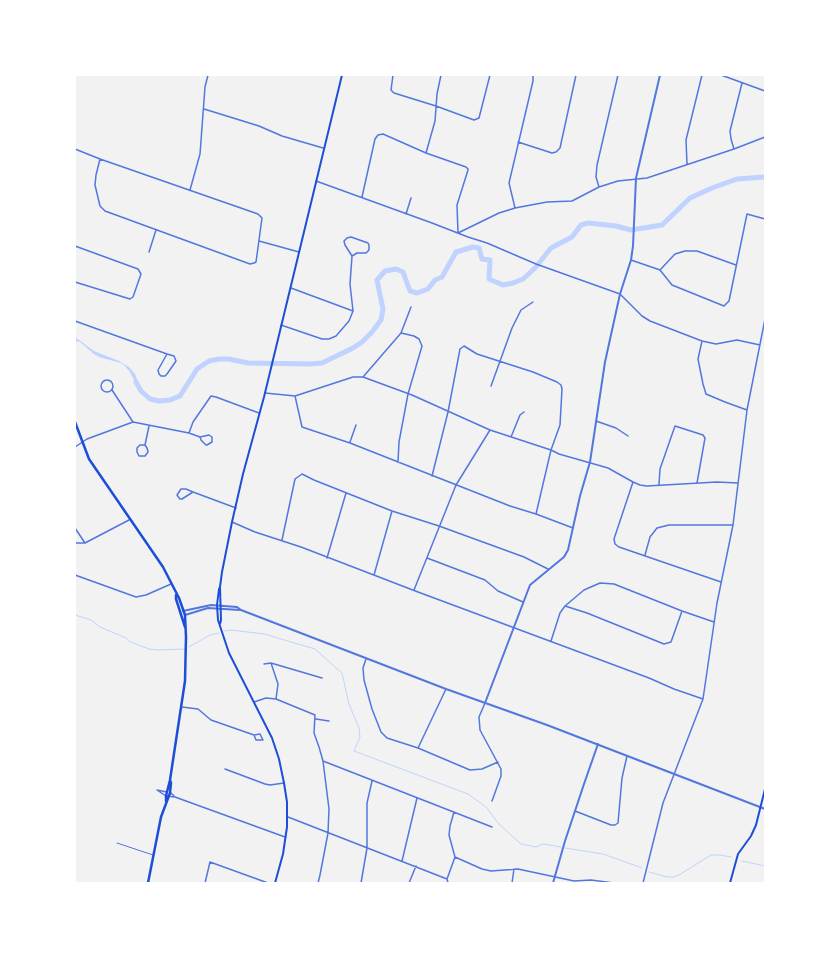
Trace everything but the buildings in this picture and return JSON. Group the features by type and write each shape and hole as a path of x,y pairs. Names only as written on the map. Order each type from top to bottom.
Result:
{"main road":[{"path":"275,883 286,838 288,817 284,783 279,759 272,738 228,653 218,620 217,606 232,522 265,393 323,148 342,75"},
{"path":"75,422 89,459 129,520 163,567 176,595 176,599 186,623 186,665 182,707 168,792 148,883"},
{"path":"220,587 220,624"},
{"path":"765,726 765,736"},
{"path":"730,883 736,858 741,848 751,836 756,825 765,789"}],"street":[{"path":"190,190 200,154 205,87 208,75"},
{"path":"393,75 391,90 394,93 474,120 479,118 490,75"},
{"path":"426,153 435,121 437,94 441,75"},
{"path":"515,208 510,183 518,142 533,81 533,75"},
{"path":"518,142 552,153 556,152 560,148 576,75"},
{"path":"599,187 596,177 597,165 618,75"},
{"path":"492,801 502,776 501,769 480,730 479,717 530,585 564,557 568,550 580,496 590,462 604,362 620,294 634,246 636,178 660,75"},
{"path":"687,164 686,140 702,75"},
{"path":"721,75 765,91"},
{"path":"734,149 730,131 742,83"},
{"path":"204,109 259,126 282,136 323,148"},
{"path":"362,198 375,139 378,135 383,134 468,169 457,205 458,233"},
{"path":"458,233 499,213 515,208 547,202 572,201 599,187 636,178 647,178 765,137"},
{"path":"75,149 100,160 258,214 262,218 256,262 250,264 105,211 100,206 96,185 96,175 100,160"},
{"path":"316,181 487,243 536,264 620,294 642,316 650,321 702,341 716,344 737,340 760,345"},
{"path":"406,214 411,198"},
{"path":"631,260 660,270 672,285 724,306 729,301 747,214 765,219"},
{"path":"148,252 156,230"},
{"path":"281,325 322,339 329,339 336,336 349,321 353,311 350,284 352,256 344,243 347,238 351,237 368,243 370,247 367,252 357,253 352,256"},
{"path":"259,241 299,252"},
{"path":"75,246 138,269 141,274 133,297 130,299 75,282"},
{"path":"660,270 675,254 685,251 697,251 736,265"},
{"path":"290,288 353,311"},
{"path":"491,386 512,328 521,310 533,302"},
{"path":"363,377 401,333 411,307"},
{"path":"75,320 174,356 176,361 166,375 161,376 158,374 158,370 167,354"},
{"path":"643,883 663,803 703,699 714,622 733,525 747,410 765,320"},
{"path":"398,462 399,442 408,394 422,346 419,339 414,336 401,333"},
{"path":"702,341 698,359 706,394 747,410"},
{"path":"432,476 448,412 460,349 464,346 477,354 533,372 561,385 560,425 551,450 536,514"},
{"path":"265,393 296,396 353,377 363,377 408,394 490,430 559,454 608,468 633,482 647,486 697,483 738,483"},
{"path":"112,390 108,393 105,392 102,388 102,384 106,381 112,382 112,390 133,422"},
{"path":"189,433 193,422 211,396 216,396 259,413"},
{"path":"296,396 302,427 350,442 432,476 573,528"},
{"path":"511,437 520,415 524,412"},
{"path":"596,421 616,428 628,436"},
{"path":"75,447 87,439 133,422 189,433 200,437 209,435 212,437 212,442 206,445 200,437"},
{"path":"145,446 140,445 137,448 137,453 139,456 143,456 147,453 147,448 145,446 149,425"},
{"path":"350,442 356,425"},
{"path":"659,485 660,469 675,426 702,435 705,438 697,483"},
{"path":"414,591 456,485 490,430"},
{"path":"282,540 295,479 302,474 392,511 439,526 524,557 548,569"},
{"path":"633,482 614,539 615,544 700,576 721,582"},
{"path":"193,492 182,499 180,499 177,495 180,490 183,489 193,492 236,508"},
{"path":"328,558 346,493"},
{"path":"374,576 392,511"},
{"path":"75,543 85,543 129,520"},
{"path":"232,522 255,532 301,547 374,576 649,678 674,690 703,699"},
{"path":"645,555 650,537 657,528 669,525 733,525"},
{"path":"75,528 85,543"},
{"path":"427,558 485,580 498,591 523,602"},
{"path":"75,575 136,597 146,595 171,584"},
{"path":"551,641 560,613 565,606 584,590 600,583 614,584 714,622"},
{"path":"183,616 221,605 238,608 446,689 598,744 765,809"},
{"path":"182,612 202,606 217,606 221,608 241,610"},
{"path":"565,606 587,613 664,644 671,642 682,611"},
{"path":"366,657 363,668 364,680 372,709 381,732 387,738 418,748 470,770 482,769 498,762"},
{"path":"272,663 278,684 276,699"},
{"path":"264,664 272,663 322,678"},
{"path":"418,748 446,689"},
{"path":"254,702 266,698 276,699 316,715 314,733 323,761 329,809 328,833 318,883"},
{"path":"182,707 198,709 211,720 254,735 260,734 263,740 256,740 254,735"},
{"path":"316,719 329,721"},
{"path":"553,883 575,811 598,744"},
{"path":"575,811 611,825 618,823 622,778 627,756"},
{"path":"323,761 492,827"},
{"path":"225,769 265,784 270,785 284,783"},
{"path":"361,883 367,848 367,803 372,781"},
{"path":"175,797 167,797 157,790 168,792 175,797 286,838"},
{"path":"402,861 417,798"},
{"path":"448,883 447,879 455,857 449,835 454,812"},
{"path":"288,817 447,879"},
{"path":"455,857 482,869 491,871 514,869 574,881 614,883"},
{"path":"205,883 210,862 268,883"},
{"path":"409,883 416,866"},
{"path":"512,883 514,869"}],"lane":[{"path":"117,843 153,855"}],"water":[{"path":"75,337 94,351 119,361 129,367 135,374 140,387 138,388 130,372 124,365 99,357 80,342 75,341"}],"waterway":[{"path":"136,382 141,391 150,399 159,401 170,400 180,396 197,369 209,361 229,359 248,363 322,363 362,342 381,320 383,309 377,280 385,271 396,269 403,272 410,291 417,293 428,289 435,280 442,277 456,252 473,247 479,248 482,259 490,260 489,279 503,285 513,283 523,279 535,268 551,248 572,237 581,225 588,223 616,226 631,230 662,225 690,198 737,179 765,177"},
{"path":"75,615 91,620 100,627 149,649 186,649"},
{"path":"224,631 231,630 264,634 315,649 342,673 349,704 359,728 360,737 354,751 468,794 486,807 498,823 521,844 536,847 543,844 561,847"},
{"path":"189,647 210,635 219,633"},
{"path":"565,848 603,854 642,868"},
{"path":"649,872 667,877 674,877 711,855 731,857"},
{"path":"742,861 765,866"}]}
